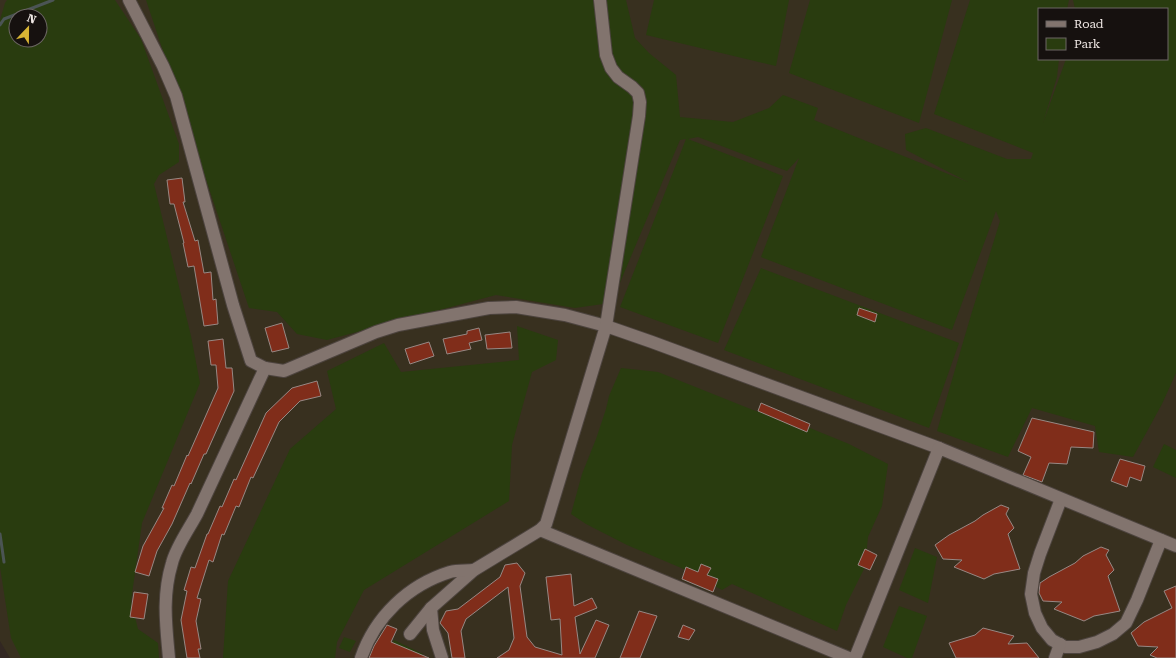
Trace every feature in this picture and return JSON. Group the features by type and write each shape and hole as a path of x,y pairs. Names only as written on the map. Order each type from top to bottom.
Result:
{"street":[{"path":"130,0 163,66 176,96 233,305 251,361 265,368 284,371 376,332 398,325 489,308 516,308 565,315 606,326 673,349 939,448 1176,546"},
{"path":"410,634 431,608 474,570 540,530 546,524 606,326 640,102 638,93 611,68 606,55 600,0"},
{"path":"169,658 165,610 166,587 172,562 197,514 265,368"},
{"path":"855,658 939,448"},
{"path":"1061,499 1040,554 1034,573 1031,594 1035,613 1042,628 1052,640 1065,647 1079,647 1097,642 1113,634 1126,623 1161,540"},
{"path":"540,530 849,658"},
{"path":"361,658 365,647 378,623 393,606 411,591 430,579 452,572 474,570"},
{"path":"431,608 433,630 442,658"},
{"path":"1055,658 1060,644"}],"shaded area":[{"path":"0,0 1176,0 1176,658 10,658 0,641"}],"green space":[{"path":"7,0 115,0 141,39 179,144 179,162 159,175 154,184 191,336 200,383 142,523 131,601 138,629 158,643 159,658 21,658 11,638 0,567 0,20"},
{"path":"146,0 626,0 635,38 649,53 676,75 680,117 733,122 769,108 783,95 818,108 814,120 968,182 906,150 905,134 926,128 1007,159 1031,159 1033,153 934,114 970,0 1069,0 1067,8 1038,8 1038,60 1059,60 1057,77 1043,123 1066,60 1168,60 1168,8 1075,8 1073,0 1176,0 1176,373 1162,404 1133,457 1099,452 1095,426 1032,408 1008,457 937,431 1000,221 996,211 952,330 761,257 799,158 787,171 698,137 688,139 783,176 718,343 620,307 686,139 680,140 619,285 603,304 575,308 496,295 327,340 297,334 277,312 249,308"},
{"path":"654,0 789,0 776,66 646,35"},
{"path":"810,0 952,0 919,123 789,73"},
{"path":"761,268 959,343 929,428 724,350"},
{"path":"517,326 558,340 556,360 532,372 512,445 509,501 364,590 337,642 335,658 223,658 228,581 290,449 336,409 327,371 384,343 401,372 519,360"},
{"path":"621,368 658,372 753,410 805,426 849,444 888,464 882,506 868,537 865,567 846,605 837,631 732,584 722,590 686,570 627,545 586,524 571,514 582,474 596,439 609,396"},
{"path":"1164,444 1176,450 1176,478 1153,467"},
{"path":"915,548 937,557 928,603 899,590"},
{"path":"899,606 927,616 912,658 907,658 883,647"},
{"path":"344,637 356,641 350,652 339,648"},
{"path":"394,640 423,654 421,658 387,658"}],"building":[{"path":"182,178 185,202 183,202 195,241 198,240 204,273 211,272 213,300 216,299 218,324 204,326 194,266 188,267 184,243 174,204 170,204 167,180"},
{"path":"859,308 877,314 875,322 857,315"},
{"path":"282,323 289,348 272,352 265,328"},
{"path":"479,328 482,340 469,343 471,349 447,354 443,339 467,334 467,331"},
{"path":"510,332 512,348 487,349 485,335"},
{"path":"223,339 226,368 232,368 234,391 206,454 204,454 172,524 157,551 149,576 135,572 143,546 164,508 162,508 172,485 174,486 218,388 216,365 211,365 208,341"},
{"path":"429,342 434,356 410,364 405,349"},
{"path":"317,381 321,396 300,401 279,422 253,478 251,477 239,507 236,506 224,535 222,534 213,562 209,560 197,598 201,599 196,621 201,649 198,649 200,658 187,658 181,620 187,591 184,590 191,567 195,568 207,534 220,506 222,507 234,479 236,480 266,413 292,388"},
{"path":"761,403 810,424 807,432 758,411"},
{"path":"1032,418 1094,432 1093,448 1071,447 1067,464 1049,463 1042,482 1023,475 1031,457 1018,451"},
{"path":"1120,459 1145,466 1141,481 1130,477 1127,487 1111,481"},
{"path":"1001,505 1009,508 1006,514 1014,528 1008,534 1020,569 994,574 984,579 954,567 962,560 943,559 935,545 949,535"},
{"path":"1101,547 1109,550 1106,555 1114,570 1108,576 1120,611 1094,616 1084,621 1054,609 1062,602 1043,601 1039,593 1040,583 1075,563 1083,556"},
{"path":"865,549 877,555 870,570 858,565"},
{"path":"517,563 525,573 520,586 527,637 535,647 562,655 560,619 551,620 546,577 571,574 574,606 592,598 597,608 575,617 580,654 596,620 609,625 595,658 497,658 509,650 514,638 508,587 466,619 461,631 465,658 452,658 448,633 440,623 446,611 458,609 500,577 505,565"},
{"path":"701,564 711,568 707,575 718,579 713,592 682,579 686,567 698,572"},
{"path":"1176,586 1176,658 1157,658 1150,655 1158,647 1138,646 1131,633 1144,622 1172,608 1164,591"},
{"path":"134,592 148,594 144,619 130,617"},
{"path":"639,611 657,616 640,658 620,658"},
{"path":"387,625 397,629 391,642 429,658 369,658 374,646"},
{"path":"683,625 695,630 689,640 678,637"},
{"path":"983,628 1014,636 1008,644 1027,643 1039,658 956,658 949,643 975,635"}],"waterway":[{"path":"0,25 4,19 53,0"},
{"path":"0,534 4,562"}]}
